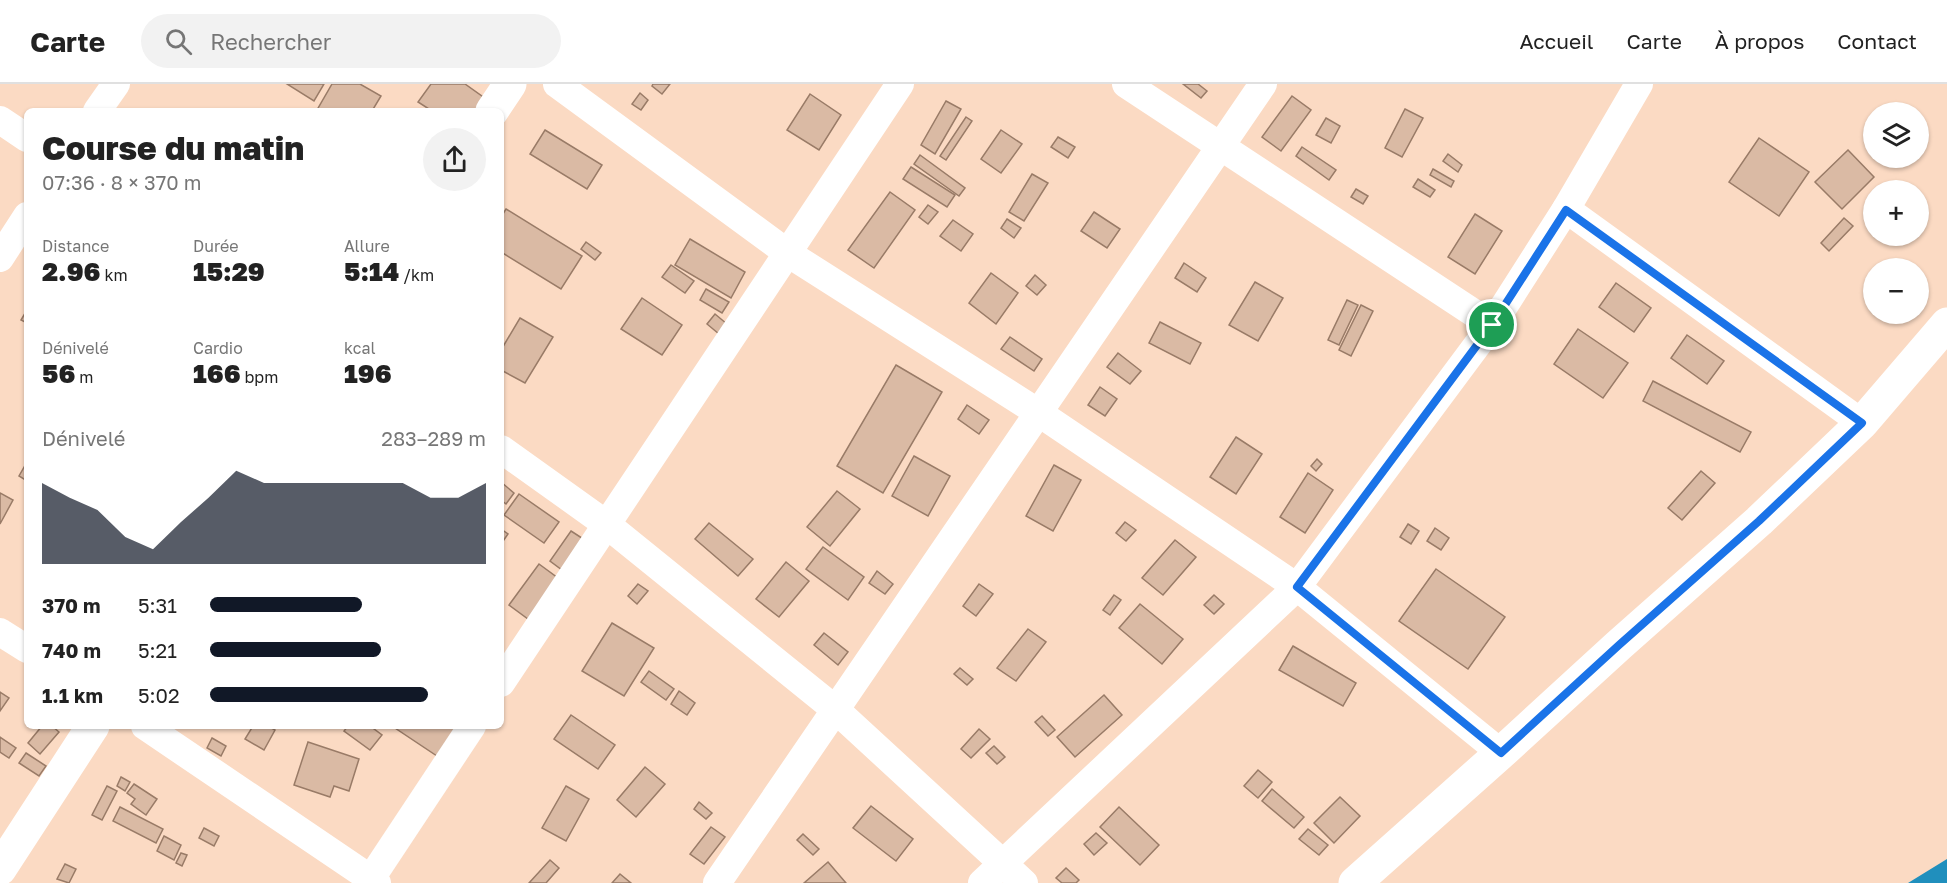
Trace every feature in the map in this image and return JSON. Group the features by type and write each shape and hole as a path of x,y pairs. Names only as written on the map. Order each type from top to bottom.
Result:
{"street":[{"path":"99,108 116,84"},
{"path":"494,108 510,84"},
{"path":"557,84 789,254 1039,413 1297,587 1501,753"},
{"path":"504,677 789,254 900,84"},
{"path":"1126,84 1492,325"},
{"path":"717,883 1263,84"},
{"path":"982,883 1297,587 1492,325 1566,210 1639,84"},
{"path":"0,120 24,136"},
{"path":"1566,210 1862,423"},
{"path":"0,258 24,221"},
{"path":"1355,883 1759,521 1862,423 1947,324"},
{"path":"504,451 606,524 836,710 1024,883"},
{"path":"0,632 24,648"},
{"path":"0,869 91,729"},
{"path":"149,729 372,882 470,729"}],"water":[{"path":"1947,859 1947,883 1908,883"}],"building":[{"path":"287,84 324,84 314,101"},
{"path":"332,84 360,84 381,96 374,108 318,108"},
{"path":"431,84 465,84 486,99 479,108 427,108 418,102"},
{"path":"653,84 670,84 662,94 652,86"},
{"path":"1183,84 1198,84 1207,91 1201,98"},
{"path":"640,93 648,100 641,110 632,104"},
{"path":"810,94 841,115 819,150 787,130"},
{"path":"1292,96 1311,110 1281,151 1262,137"},
{"path":"946,101 961,109 935,154 921,145"},
{"path":"1405,109 1423,118 1402,157 1385,148"},
{"path":"966,117 972,121 946,160 940,156"},
{"path":"1326,118 1340,126 1331,143 1316,135"},
{"path":"545,130 602,165 587,189 530,154"},
{"path":"1001,130 1022,144 1001,173 981,159"},
{"path":"1058,137 1075,147 1068,158 1051,147"},
{"path":"1759,138 1809,172 1779,216 1729,182"},
{"path":"1302,147 1336,170 1329,180 1296,156"},
{"path":"1848,150 1874,177 1871,180 1863,180 1863,188 1842,209 1815,182"},
{"path":"1448,154 1462,165 1458,172 1443,161"},
{"path":"920,155 965,188 959,196 914,164"},
{"path":"911,167 955,195 947,207 903,179"},
{"path":"1433,169 1454,181 1451,187 1430,175"},
{"path":"1032,174 1048,183 1024,221 1009,212"},
{"path":"1418,179 1435,190 1430,197 1413,187"},
{"path":"1356,189 1368,196 1363,204 1351,197"},
{"path":"890,192 915,210 874,268 848,250"},
{"path":"928,205 938,212 928,224 919,217"},
{"path":"506,209 582,256 561,289 504,254 504,212"},
{"path":"1094,212 1120,229 1107,248 1081,231"},
{"path":"1475,214 1502,231 1475,274 1448,257"},
{"path":"1844,218 1853,226 1829,251 1821,243"},
{"path":"1007,219 1021,228 1014,238 1001,228"},
{"path":"953,220 973,234 961,251 940,236"},
{"path":"690,239 745,272 731,298 675,265"},
{"path":"586,242 601,253 595,260 581,249"},
{"path":"1184,263 1206,278 1197,292 1175,278"},
{"path":"671,265 694,281 685,293 662,277"},
{"path":"991,273 1018,293 996,324 969,303"},
{"path":"1035,275 1046,285 1037,295 1026,286"},
{"path":"1255,282 1283,298 1258,341 1229,325"},
{"path":"1616,283 1651,308 1634,332 1599,307"},
{"path":"706,289 729,302 722,313 700,300"},
{"path":"642,298 682,325 662,355 621,329"},
{"path":"1347,300 1358,305 1339,345 1328,340"},
{"path":"1361,305 1373,311 1351,356 1339,350"},
{"path":"715,314 727,324 719,334 707,324"},
{"path":"520,318 553,337 525,383 504,372 504,345"},
{"path":"1160,322 1201,343 1190,364 1149,343"},
{"path":"1578,329 1628,363 1603,398 1554,364"},
{"path":"1687,335 1724,361 1707,384 1671,358"},
{"path":"1010,337 1042,359 1034,371 1001,349"},
{"path":"1118,353 1141,371 1130,384 1107,367"},
{"path":"896,365 942,392 883,493 837,466"},
{"path":"1653,381 1751,432 1740,452 1643,401"},
{"path":"1100,387 1117,399 1105,416 1088,405"},
{"path":"967,405 989,420 979,434 958,419"},
{"path":"1236,437 1262,454 1236,494 1210,477"},
{"path":"914,456 950,476 928,516 892,496"},
{"path":"1317,459 1322,464 1316,471 1311,466"},
{"path":"1054,465 1081,480 1053,531 1026,516"},
{"path":"24,467 24,479 19,476"},
{"path":"1701,471 1715,483 1682,520 1668,508"},
{"path":"1308,473 1333,490 1305,533 1280,517"},
{"path":"504,485 514,493 506,504 504,502"},
{"path":"837,491 860,509 830,546 807,527"},
{"path":"0,493 13,500 0,524"},
{"path":"519,494 559,522 544,543 504,515"},
{"path":"1125,522 1136,530 1126,541 1116,533"},
{"path":"709,523 753,559 738,576 695,539"},
{"path":"1408,524 1419,531 1411,544 1400,537"},
{"path":"1435,528 1449,538 1441,550 1427,541"},
{"path":"571,531 588,542 566,573 550,561"},
{"path":"1175,540 1196,557 1163,595 1142,578"},
{"path":"823,547 864,577 848,600 806,569"},
{"path":"786,562 809,581 779,617 756,599"},
{"path":"539,564 562,581 532,622 509,605"},
{"path":"1436,569 1505,617 1468,669 1399,621"},
{"path":"877,571 893,584 885,594 869,583"},
{"path":"638,584 648,591 637,604 628,596"},
{"path":"979,584 993,594 976,616 963,606"},
{"path":"1114,595 1121,600 1110,615 1103,610"},
{"path":"1214,595 1224,604 1214,614 1204,605"},
{"path":"1140,604 1183,639 1162,664 1119,628"},
{"path":"612,623 654,648 624,696 582,671"},
{"path":"1028,629 1046,642 1016,681 997,668"},
{"path":"824,633 848,652 838,665 814,645"},
{"path":"1293,646 1356,683 1343,706 1279,670"},
{"path":"960,668 973,679 967,685 954,674"},
{"path":"649,671 674,689 666,700 641,682"},
{"path":"679,691 695,703 687,715 671,704"},
{"path":"0,692 9,698 0,711"},
{"path":"1104,695 1122,715 1075,757 1057,737"},
{"path":"571,715 615,745 598,769 554,739"},
{"path":"1042,716 1055,730 1048,736 1035,722"},
{"path":"40,729 56,729 59,732 40,754 28,743"},
{"path":"251,729 275,730 264,750 245,739"},
{"path":"346,729 374,729 382,735 370,750 344,731"},
{"path":"396,729 459,729 440,758"},
{"path":"979,729 990,739 971,758 961,749"},
{"path":"0,737 16,748 9,758 0,752"},
{"path":"212,738 226,746 221,756 207,748"},
{"path":"308,742 359,759 349,791 334,786 330,797 294,785"},
{"path":"994,746 1005,757 997,764 986,753"},
{"path":"26,753 46,766 39,776 19,763"},
{"path":"645,767 665,784 636,817 617,800"},
{"path":"1258,770 1272,782 1258,798 1244,786"},
{"path":"121,777 130,782 125,791 117,786"},
{"path":"134,784 157,799 146,815 131,804 135,799 127,793"},
{"path":"107,786 117,791 102,820 92,815"},
{"path":"566,786 589,799 566,841 542,828"},
{"path":"1272,789 1304,817 1294,828 1262,801"},
{"path":"1340,797 1360,816 1334,843 1314,823"},
{"path":"699,802 712,813 706,819 694,809"},
{"path":"871,806 913,839 896,861 853,828"},
{"path":"120,807 163,829 156,843 113,821"},
{"path":"1119,807 1159,845 1140,865 1100,827"},
{"path":"711,827 725,837 704,864 690,854"},
{"path":"204,828 219,836 214,846 199,838"},
{"path":"1308,829 1328,845 1319,855 1299,839"},
{"path":"1096,833 1107,843 1094,855 1084,844"},
{"path":"803,834 819,849 813,855 797,840"},
{"path":"164,836 181,845 174,860 157,851"},
{"path":"181,853 187,855 182,866 176,863"},
{"path":"550,860 559,868 546,883 529,883"},
{"path":"828,862 846,883 804,883"},
{"path":"65,864 76,869 69,883 57,879"},
{"path":"1066,868 1079,880 1076,883 1062,883 1056,878"},
{"path":"620,874 631,883 612,883"}],"route":[{"path":"1566,210 1862,423 1759,521 1501,753 1297,587 1492,325 1566,210"}]}
